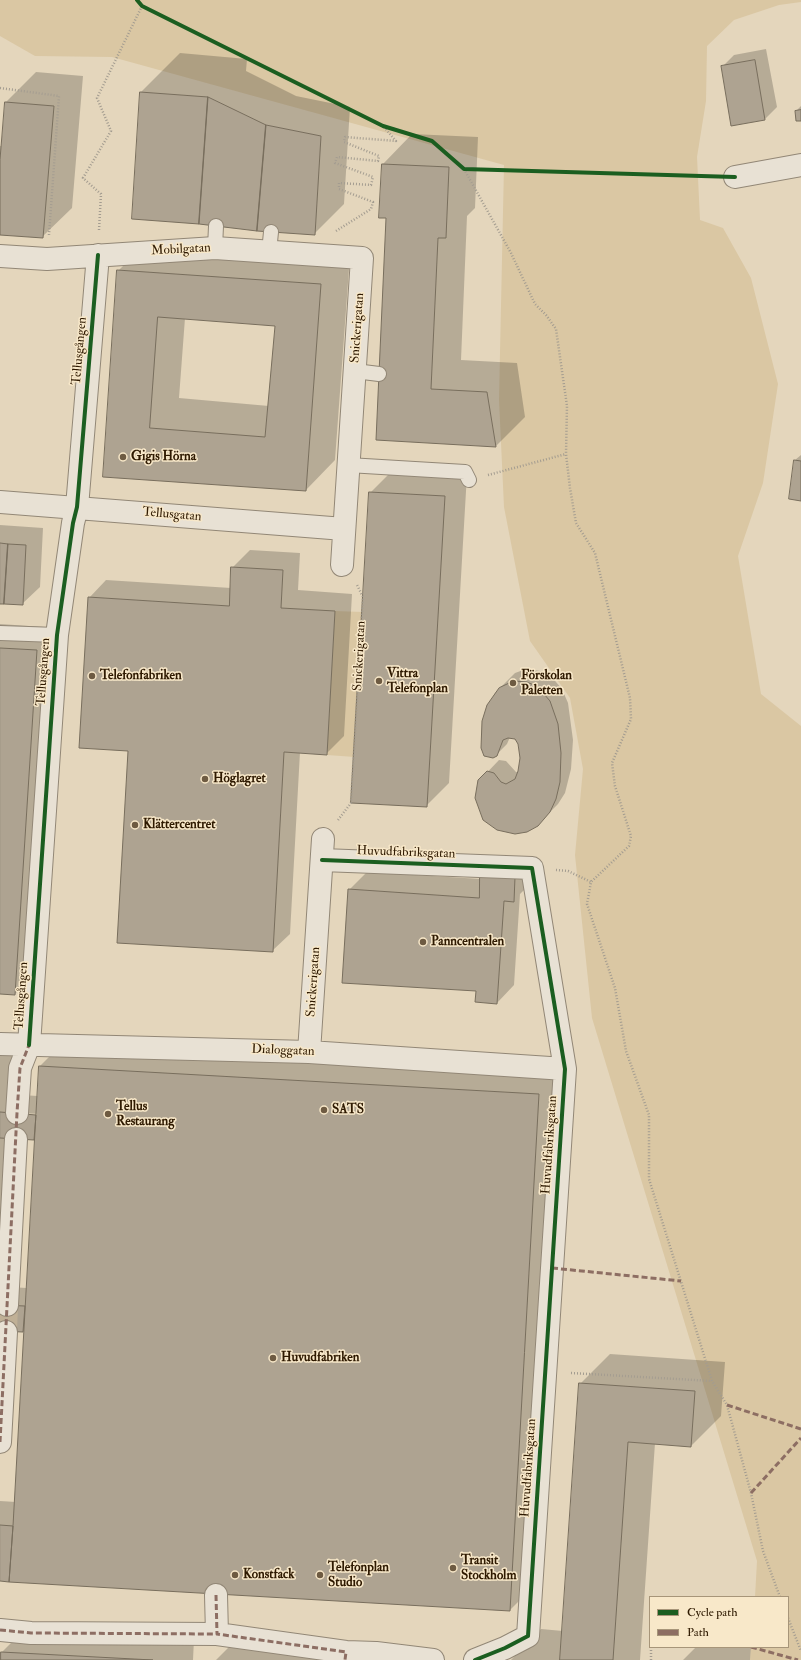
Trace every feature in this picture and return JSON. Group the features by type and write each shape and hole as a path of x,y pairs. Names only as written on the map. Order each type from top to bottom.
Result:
{"street":[{"path":"735,177 801,165"},
{"name":"Mobilgatan","path":"0,256 47,259 215,248 270,242 318,256 362,258"},
{"name":"Tellusgången","path":"17,1113 20,1068 29,1045 57,636 73,523 78,507 98,255"},
{"name":"Snickerigatan","path":"342,565 362,258"},
{"name":"Tellusgatan","path":"0,502 344,529"},
{"name":"Snickerigatan","path":"309,1052 323,839"},
{"name":"Huvudfabriksgatan","path":"322,860 532,868 565,1069 528,1636 505,1648 475,1660"},
{"name":"Dialoggatan","path":"0,1044 309,1052 565,1069"},
{"path":"7,1305 16,1138"},
{"path":"0,1442 6,1332"},
{"path":"216,1595 217,1634"},
{"path":"0,1630 31,1633 217,1634 345,1656 376,1653 433,1660"}],"lane":[{"path":"215,248 216,226"},
{"path":"355,371 378,374"},
{"path":"348,465 465,472 469,480"},
{"path":"0,633 57,636"}],"path":[{"path":"138,0 142,6 149,9"},
{"path":"98,255 101,194 83,178 111,131 97,98 142,6"},
{"path":"0,88 59,96 47,259"},
{"path":"376,122 390,128"},
{"path":"318,256 334,232 371,209 373,202 338,189 339,183 371,185 373,177 335,163 337,157 378,161 379,156 344,142 345,137 396,141 383,126"},
{"path":"458,164 464,169 511,253 535,304 546,315 556,329 567,406 566,454 576,523 595,553 630,698 631,719 612,763 615,786 631,836 629,846 591,882 587,904 615,988 626,1051 649,1115 649,1179 712,1381 726,1405 752,1494 763,1551 780,1596"},
{"path":"464,169 472,169"},
{"path":"532,868 568,871 591,882"},
{"path":"584,1374 712,1381"},
{"path":"789,1621 801,1652"},
{"path":"651,1648 651,1660"}],"shaded area":[{"path":"0,0 801,0 801,2 779,5 734,20 707,46 706,101 697,157 700,220 723,228 751,278 778,384 763,483 738,556 761,694 801,726 801,1660 750,1660 751,1648 789,1648 789,1596 755,1596 757,1561 592,1018 575,855 583,769 570,698 530,641 504,507 499,400 504,165 112,57 35,56 0,36"},
{"path":"335,611 363,612 355,757 327,755"}],"building":[{"path":"755,60 765,120 731,126 721,66"},
{"path":"140,92 208,97 199,224 132,219"},
{"path":"208,97 266,125 257,231 199,224"},
{"path":"5,102 54,106 43,238 0,235 0,160"},
{"path":"801,110 801,121 796,121 795,111"},
{"path":"266,125 321,136 315,235 257,231"},
{"path":"382,164 449,167 446,238 438,238 431,389 487,392 496,447 376,440 386,218 379,218"},
{"path":"117,270 321,284 306,491 103,477","holes":["158,317 275,326 265,437 150,428"]},
{"path":"794,460 801,461 801,501 789,499"},
{"path":"369,492 445,496 427,807 351,803"},
{"path":"0,543 8,544 4,604 0,604"},
{"path":"8,544 26,545 23,605 4,604"},
{"name":"Höglagret","path":"231,567 283,570 281,608 335,611 327,755 284,752 273,952 117,943 128,751 79,748 88,597 229,606"},
{"path":"0,648 37,650 15,995 0,994"},
{"path":"514,681 527,682 538,687 550,701 558,724 561,753 560,782 556,799 550,812 538,826 527,832 515,834 497,830 483,820 475,798 478,780 487,771 494,773 501,782 506,784 515,779 518,771 520,758 518,744 515,739 508,738 503,740 497,756 493,758 484,756 481,748 482,721 487,705 499,688"},
{"name":"Panncentralen","path":"480,875 515,877 514,902 504,901 497,1004 475,1002 476,991 342,983 348,889 479,898"},
{"name":"Huvudfabriken","path":"39,1066 539,1094 510,1611 9,1582"},
{"path":"0,1112 36,1115 34,1140 0,1138"},
{"path":"0,1305 25,1306 23,1332 0,1331"},
{"path":"579,1383 695,1391 691,1447 628,1442 613,1660 560,1660"},
{"path":"0,1525 13,1526 9,1582 0,1581"},
{"path":"1,1652 153,1660 1,1660"}],"tunnel":[{"path":"6,1332 7,1305"}],"marked path":[{"path":"0,1442 20,1068 29,1045"},
{"path":"552,1268 681,1281"},
{"path":"727,1405 801,1429"},
{"path":"751,1493 801,1438"},
{"path":"216,1595 217,1634 346,1652 345,1660"},
{"path":"0,1630 31,1633 217,1634"},
{"path":"755,1648 798,1660"}],"cycle path":[{"path":"137,0 142,6 383,126 432,141 464,169 735,177"},
{"path":"29,1045 57,635 73,523 77,507 98,255"},
{"path":"322,860 532,868 565,1069 528,1636 505,1648 475,1660"}],"place":[{"name":"Gigis Hörna","path":"123,457"},
{"name":"Telefonfabriken","path":"92,676"},
{"name":"Vittra Telefonplan","path":"379,681"},
{"name":"Förskolan Paletten","path":"513,683"},
{"name":"Höglagret","path":"205,779"},
{"name":"Klättercentret","path":"135,825"},
{"name":"Panncentralen","path":"423,942"},
{"name":"SATS","path":"324,1110"},
{"name":"Tellus Restaurang","path":"108,1114"},
{"name":"Huvudfabriken","path":"273,1358"},
{"name":"Transit Stockholm","path":"453,1568"},
{"name":"Konstfack","path":"235,1575"},
{"name":"Telefonplan Studio","path":"320,1575"}]}
